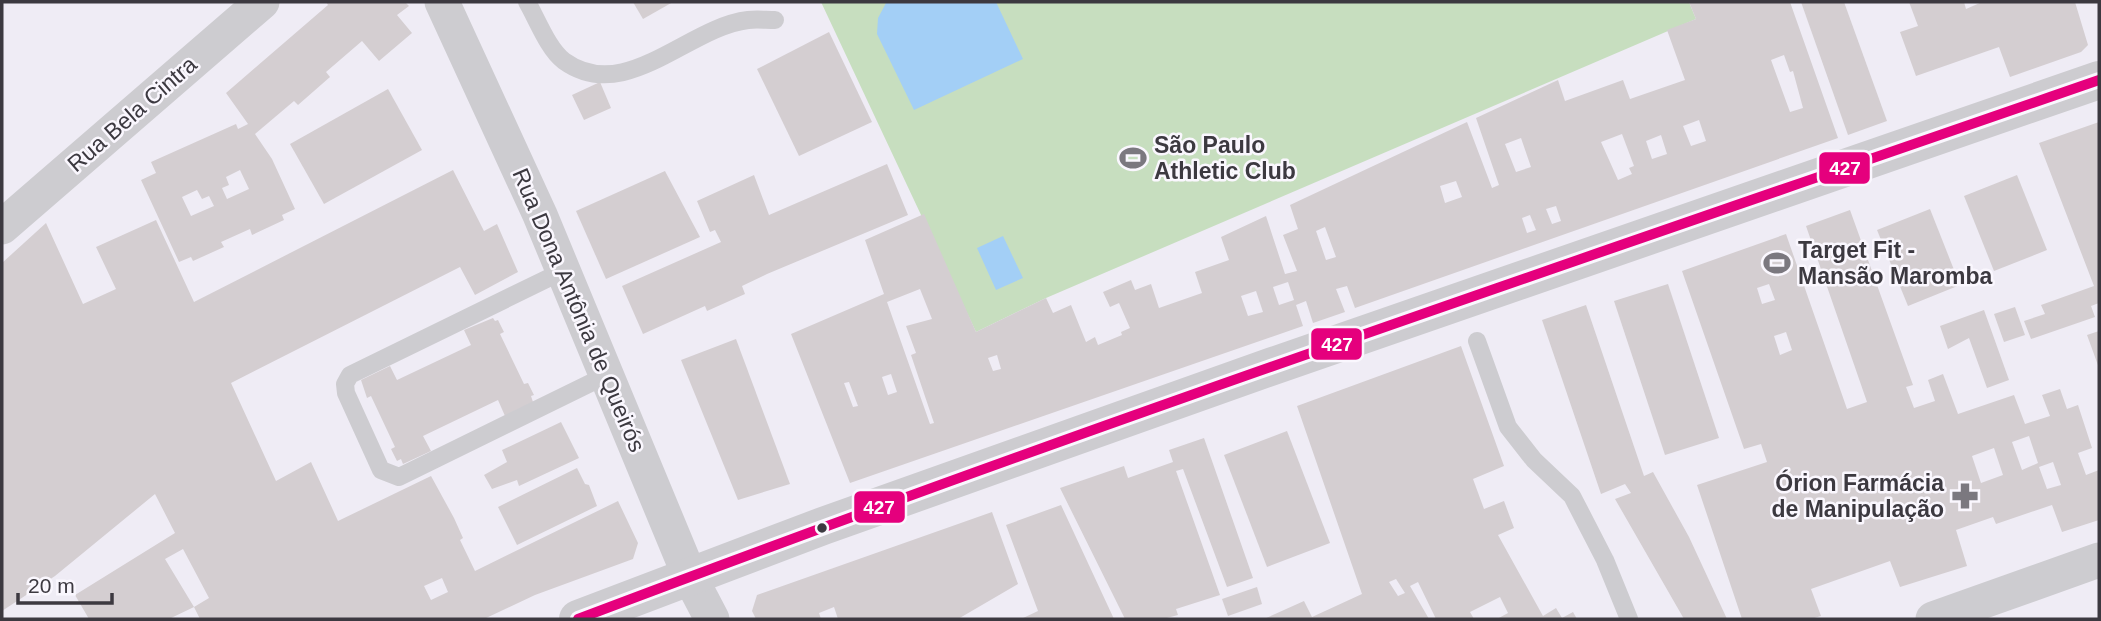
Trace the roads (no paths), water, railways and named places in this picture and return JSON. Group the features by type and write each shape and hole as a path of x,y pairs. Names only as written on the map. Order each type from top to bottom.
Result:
{"main road":[{"path":"578,619 822,526 1260,370 2099,80"}],"street":[{"name":"Rua Bela Cintra","path":"2,227 262,2"},
{"name":"Rua Dona Antônia de Queirós","path":"442,2 563,271 690,577 712,619"},
{"path":"1933,619 2099,560"}],"lane":[{"path":"527,2 562,60 588,73 617,74 642,66 705,35 746,20 775,20"},
{"path":"563,271 350,375 345,384 346,393 381,470 399,477 607,375"},
{"path":"1477,341 1508,427 1534,460 1572,496 1605,560 1629,619"}],"water":[{"path":"996,2 1023,59 914,110 877,34 878,18 886,3"},
{"path":"1003,236 1023,278 996,290 977,248"}],"place":[{"name":"São Paulo Athletic Club","path":"1133,158"},
{"name":"Target Fit - Mansão Maromba","path":"1777,263"},
{"name":"Órion Farmácia de Manipulação","path":"1965,496"}]}
